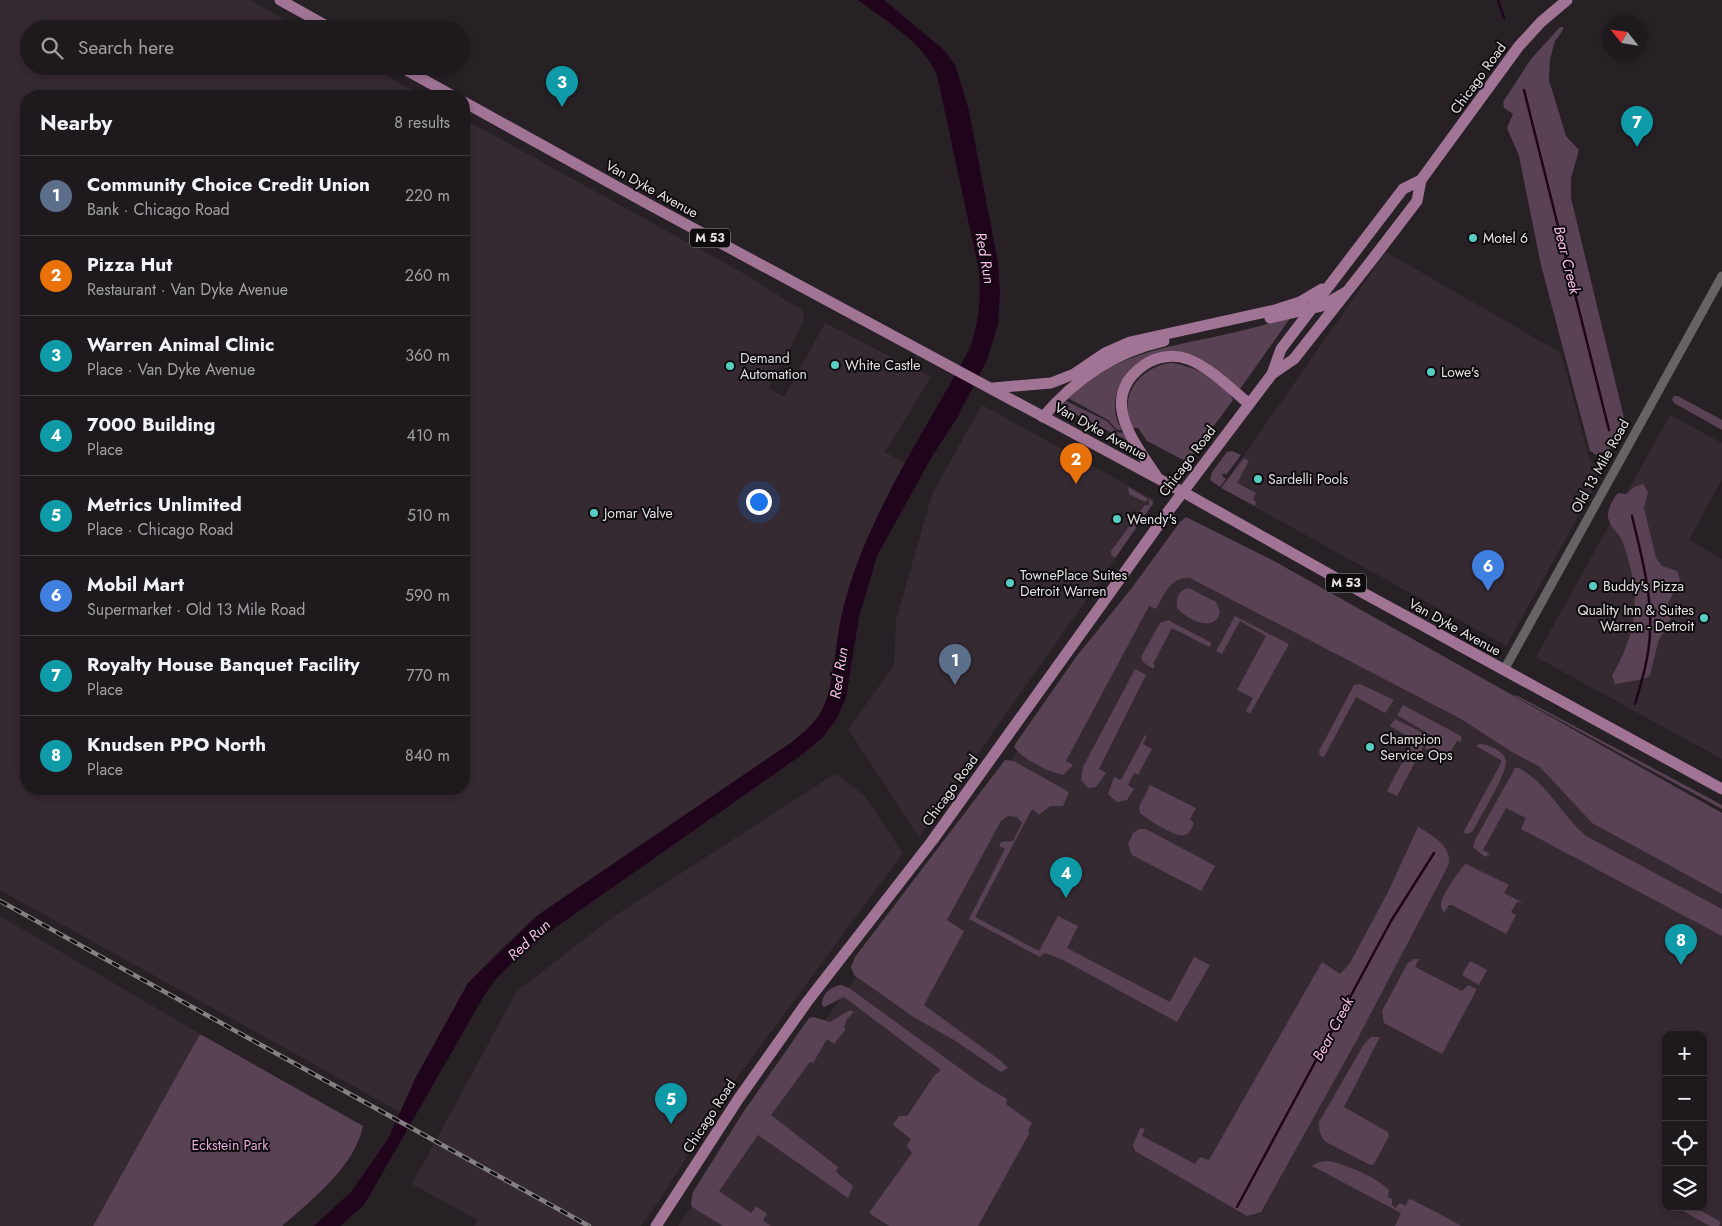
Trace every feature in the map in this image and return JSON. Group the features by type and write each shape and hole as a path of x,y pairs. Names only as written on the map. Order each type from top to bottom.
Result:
{"main road":[{"path":"280,0 316,20"},
{"name":"Chicago Road","path":"1272,374 1294,359 1417,201 1421,180 1519,46 1558,4 1567,0"},
{"path":"415,75 442,90"},
{"name":"Van Dyke Avenue","path":"470,105 674,219 993,388 1158,478 1722,789"},
{"name":"Chicago Road","path":"656,1226 765,1061 838,960 932,841 1183,492 1272,374 1282,349 1311,309 1403,189 1421,180"},
{"path":"993,388 1051,383 1074,374 1106,353 1130,342 1275,310 1300,302 1329,285"},
{"path":"1043,416 1093,370 1124,352 1156,343 1311,309 1334,300 1346,292"},
{"path":"1158,478 1131,437 1121,413 1123,393 1140,368 1153,360 1168,357 1189,360 1205,369 1249,404"}],"street":[{"name":"Old 13 Mile Road","path":"1504,670 1722,276"}],"shaded area":[{"path":"0,0 250,0 285,20 20,20 20,75 385,75 412,90 20,90 20,795 470,795 470,122 741,272 802,310 804,315 803,323 768,388 784,397 825,323 931,377 885,452 906,464 878,517 850,585 841,617 829,693 822,711 810,727 792,742 537,915 501,949 468,983 415,1079 400,1112 0,890"},
{"path":"1386,252 1561,353 1590,460 1604,470 1506,646 1221,488"},
{"path":"982,405 1153,499 1154,504 919,837 848,729 894,666 896,620 932,494"},
{"path":"1670,415 1722,443 1722,479 1689,540 1722,559 1722,759 1536,657"},
{"path":"1187,522 1722,813 1722,1226 678,1226 1089,651"},
{"path":"835,774 864,795 903,853 734,1082 661,1198 641,1226 474,1226 478,1220 412,1184 517,991 616,915"},
{"path":"0,916 200,1034 93,1226 0,1226"}],"green space":[{"path":"1560,27 1563,27 1563,30 1555,41 1550,59 1549,80 1566,136 1579,150 1571,178 1571,198 1625,422 1610,449 1596,455 1590,451 1541,265 1519,156 1507,128 1513,114 1504,108 1503,102 1531,59"},
{"path":"1291,317 1240,389 1203,360 1190,354 1175,351 1161,352 1147,357 1135,365 1126,375 1119,387 1115,401 1116,418 1122,430 1117,430 1108,420 1068,398 1090,378 1092,379 1123,361 1174,345"},
{"path":"1170,363 1187,366 1206,374 1223,386 1233,400 1187,462 1147,441 1138,428 1133,428 1129,417 1129,396 1140,378 1148,371"},
{"path":"1674,396 1678,396 1722,420 1722,430 1674,403 1672,399"},
{"path":"1066,401 1107,421 1117,432 1124,433 1128,441 1061,407"},
{"path":"1232,451 1241,455 1226,475 1224,473 1222,476 1226,479 1220,487 1210,480 1212,472 1227,452"},
{"path":"1244,458 1249,461 1237,483 1256,493 1253,499 1256,502 1255,506 1221,488"},
{"path":"1643,484 1648,492 1644,508 1656,558 1662,566 1677,571 1680,580 1668,603 1670,619 1658,642 1650,675 1644,679 1615,684 1612,676 1628,643 1632,627 1635,595 1629,561 1620,536 1610,524 1608,511 1618,493 1626,494 1634,487"},
{"path":"1128,487 1152,501 1153,503 1115,558 1111,555 1111,551 1145,505 1150,505 1148,499 1145,502 1129,494"},
{"path":"1186,517 1274,561 1722,813 1722,894 1592,823 1540,767 1512,752 1461,719 1190,578 1183,578 1173,583 1156,609 1149,606 1066,761 1073,765 1063,775 1030,761 1014,747 1016,743 1076,657 1131,589 1180,522"},
{"path":"1189,588 1216,602 1220,612 1217,619 1207,623 1200,622 1193,620 1177,608 1178,595"},
{"path":"1235,616 1289,644 1250,714 1246,711 1253,698 1237,690 1266,636 1240,621 1222,654 1216,651"},
{"path":"1168,620 1212,643 1209,647 1172,628 1153,664 1155,665 1153,669 1143,662 1141,657 1160,623"},
{"path":"1135,669 1146,675 1099,769 1106,773 1096,787 1088,788 1081,780 1083,767"},
{"path":"1360,684 1394,700 1385,713 1356,697 1324,757 1320,756 1319,751 1354,685"},
{"path":"1515,696 1722,805 1722,809"},
{"path":"1403,705 1461,736 1461,742 1457,741 1446,760 1425,748 1432,736 1397,715"},
{"path":"1395,719 1429,736 1397,796 1387,791 1414,740 1390,726"},
{"path":"1145,735 1147,736 1143,744 1152,749 1138,775 1134,773 1128,785 1134,789 1127,800 1117,802 1108,794 1114,777 1121,780"},
{"path":"1479,744 1487,745 1500,752 1506,763 1492,797 1473,831 1467,834 1463,833 1502,761 1476,746"},
{"path":"1005,760 1014,761 1069,792 1063,806 1050,806 1039,815 1032,809 975,917 1039,951 1058,916 1078,926 1067,948 1170,1002 1194,957 1210,965 1177,1022 1063,960 1045,953 1040,957 969,919 1005,849 999,846 1001,842 1013,841 1022,823 1017,817 1008,816 1001,821 947,920 964,931 924,1005 1008,1068 1001,1072 954,1040 915,1018 854,975 851,967 855,957"},
{"path":"1515,768 1519,768 1538,782 1586,836 1722,909 1722,936 1521,829 1526,818 1506,808 1483,850 1490,854 1485,857 1473,847 1475,840"},
{"path":"1150,785 1196,808 1190,819 1194,823 1188,833 1184,835 1175,834 1140,813 1139,807"},
{"path":"1418,827 1445,847 1449,859 1448,866 1358,1038 1261,1212 1247,1216 1135,1151 1133,1145 1140,1128 1145,1129 1142,1136 1195,1164 1200,1157 1209,1160 1322,962 1340,974 1350,963 1388,892"},
{"path":"1139,829 1146,829 1215,866 1201,891 1132,855 1128,844 1133,833"},
{"path":"1466,864 1509,885 1504,893 1523,903 1517,902 1511,912 1516,915 1506,934 1452,905 1449,905 1444,913 1441,905 1444,896 1455,877"},
{"path":"1414,959 1419,959 1415,967 1462,991 1468,985 1477,989 1442,1054 1384,1023 1382,1011 1407,964"},
{"path":"1470,961 1487,970 1479,985 1462,975"},
{"path":"841,985 849,988 980,1083 1007,1099 1006,1104 1032,1123 1028,1131 1029,1134 978,1226 889,1226 869,1213 912,1153 907,1146 911,1139 893,1125 899,1116 907,1116 934,1076 941,1070 844,997 824,1007 822,1001 827,992"},
{"path":"850,1010 854,1012 847,1019 844,1027 846,1029 834,1044 827,1039 813,1063 810,1062 771,1115 838,1167 836,1172 853,1186 848,1198 758,1135 719,1191 751,1213 756,1206 767,1214 763,1220 771,1226 723,1226 692,1207 693,1192 744,1111 809,1018 814,1017 830,1022"},
{"name":"Eckstein Park","path":"200,1034 363,1126 351,1155 331,1181 282,1226 93,1226"},
{"path":"1371,1037 1380,1037 1344,1107 1388,1132 1389,1136 1374,1164 1370,1165 1326,1142 1320,1133 1319,1122 1364,1044"},
{"path":"1330,1161 1361,1172 1383,1185 1389,1190 1388,1197 1392,1199 1392,1205 1395,1208 1400,1203 1406,1206 1408,1200 1411,1199 1462,1226 1395,1226 1401,1213 1312,1166 1319,1162"},
{"path":"1683,1211 1701,1211 1721,1222 1719,1226 1710,1226"}],"water":[{"name":"Red Run","path":"858,0 884,0 944,50 956,67 969,111 998,263 1000,293 998,324 987,360 957,418 931,458 877,556 859,617 846,698 837,718 823,737 803,754 529,946 496,979 485,994 364,1205 340,1226 314,1226 351,1192 388,1139 415,1079 468,983 537,916 792,742 815,720 825,703 829,692 841,619 850,585 863,550 896,480 970,348 977,319 980,291 979,271 937,75 913,42 892,24"}],"waterway":[{"name":"Bear Creek","path":"1498,0 1504,18"},
{"name":"Bear Creek","path":"1524,90 1609,430"},
{"name":"Bear Creek","path":"1632,516 1645,574 1650,618 1647,660 1635,704"},
{"name":"Bear Creek","path":"1237,1207 1391,921 1434,853"}],"railway":[{"path":"0,901 589,1226"}],"place":[{"name":"Warren Animal Clinic","path":"562,107"},
{"name":"Royalty House Banquet Facility","path":"1637,147"},
{"name":"Motel 6","path":"1473,238"},
{"name":"White Castle","path":"835,365"},
{"name":"Demand Automation","path":"730,366"},
{"name":"Lowe's","path":"1431,372"},
{"name":"Sardelli Pools","path":"1258,479"},
{"name":"Pizza Hut","path":"1076,484"},
{"name":"Jomar Valve","path":"594,513"},
{"name":"Wendy's","path":"1117,519"},
{"name":"TownePlace Suites Detroit Warren","path":"1010,583"},
{"name":"Buddy's Pizza","path":"1593,586"},
{"name":"Mobil Mart","path":"1488,591"},
{"name":"Quality Inn & Suites Warren - Detroit","path":"1704,618"},
{"name":"Community Choice Credit Union","path":"955,685"},
{"name":"Champion Service Ops","path":"1370,747"},
{"name":"7000 Building","path":"1066,898"},
{"name":"Knudsen PPO North","path":"1681,965"},
{"name":"Metrics Unlimited","path":"671,1124"}]}
